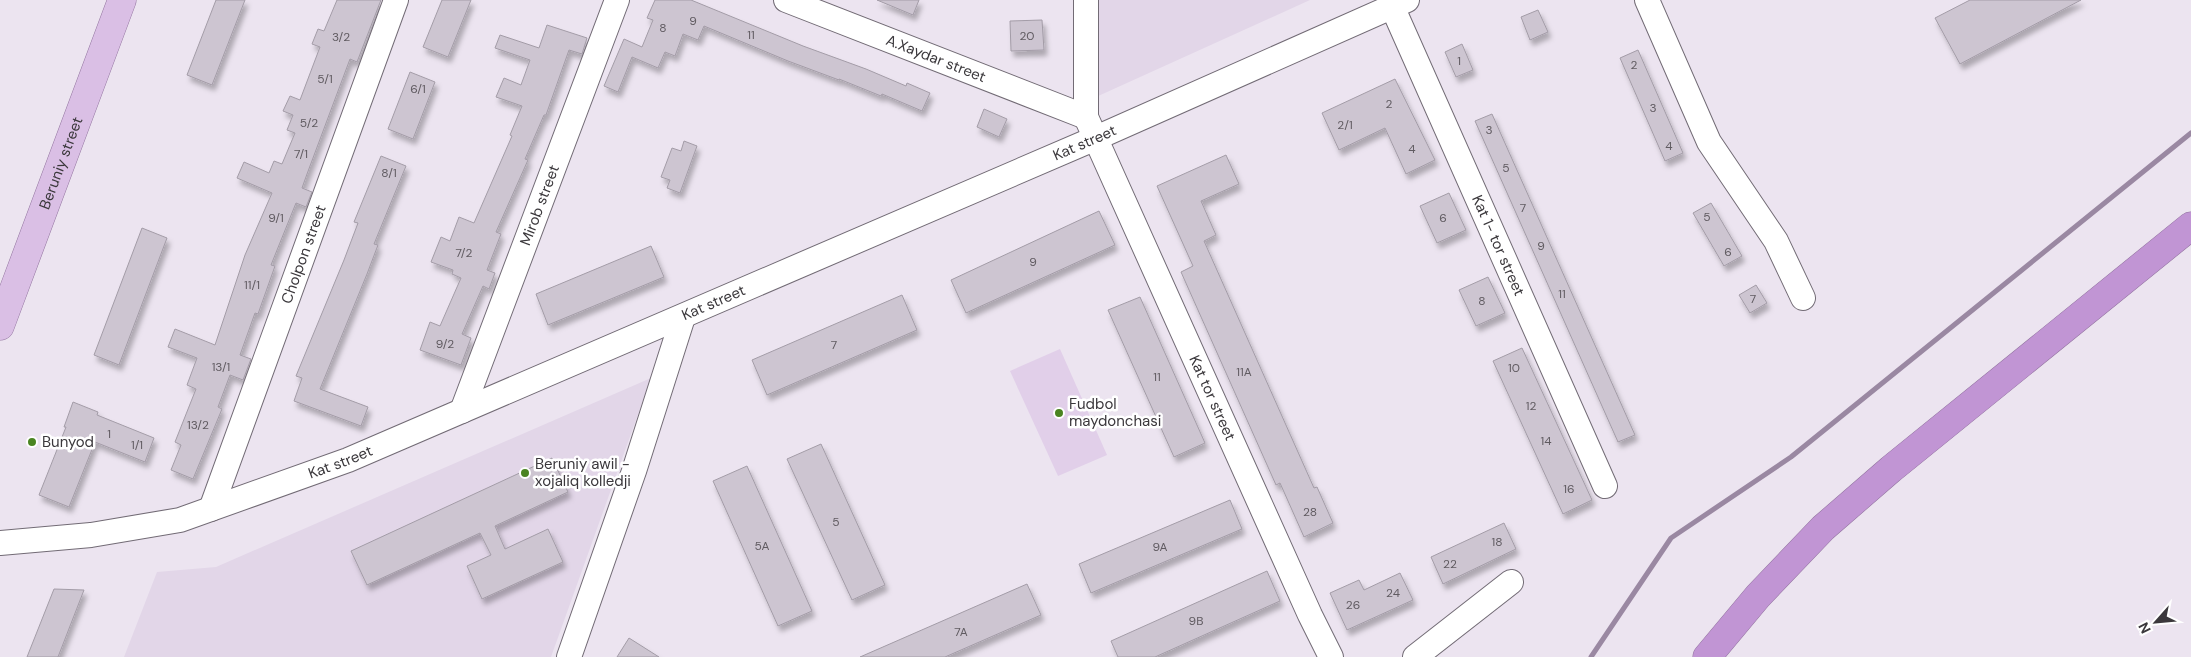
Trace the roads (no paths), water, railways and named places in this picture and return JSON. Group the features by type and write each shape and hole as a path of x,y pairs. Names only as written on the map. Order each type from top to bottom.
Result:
{"highway":[{"path":"1707,657 1758,596 1823,528 1891,469 2191,226"}],"main road":[{"name":"Beruniy street","path":"0,326 122,0"}],"street":[{"name":"Cholpon street","path":"211,509 396,0"},
{"name":"Mirob street","path":"462,411 617,0"},
{"name":"A.Xaydar street","path":"786,0 1086,117"},
{"path":"1086,0 1086,117"},
{"path":"1647,0 1709,142 1776,241 1803,298"},
{"name":"Kat street","path":"0,543 92,535 180,520 348,460 1096,138 1400,3"},
{"name":"Kat 1- tor street","path":"1400,3 1605,486"},
{"name":"Kat tor street","path":"1086,117 1310,614 1332,657"},
{"path":"569,657 634,471 683,316"},
{"path":"1415,657 1511,582"}],"waterway":[{"path":"1591,657 1671,538 1791,457 2191,133"}],"place":[{"name":"Fudbol maydonchasi","path":"1059,413"},
{"name":"Bunyod","path":"32,442"},
{"name":"Beruniy awil - xojaliq kolledji","path":"525,473"}]}
